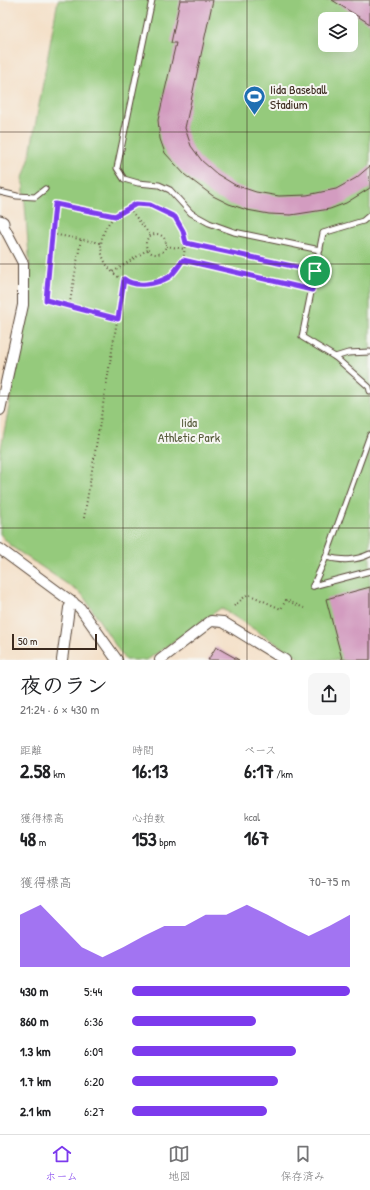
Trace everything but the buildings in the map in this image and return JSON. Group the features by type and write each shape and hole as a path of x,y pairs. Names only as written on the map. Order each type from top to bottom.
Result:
{"street":[{"path":"0,410 23,305 23,263 1,223"},
{"path":"0,550 80,608 117,660"},
{"path":"62,660 68,608 73,602"},
{"path":"160,660 211,621 223,622 285,660"}],"lane":[{"path":"152,0 117,168 124,179 138,183 159,185 170,190 191,213 208,224 234,232 320,250"},
{"path":"0,192 17,196 35,197 46,189"},
{"path":"370,215 363,221 323,233 302,337 335,357 370,387 370,390"},
{"path":"335,357 370,352"},
{"path":"370,435 326,557 313,586 370,571"},
{"path":"326,557 336,560 357,560 370,554"}],"path":[{"path":"115,216 55,204 46,300 69,308 118,319"},
{"path":"136,204 150,205 168,212 180,224 186,243 183,260 170,277 138,284 124,279 113,272 102,256 101,243 107,224 115,216 129,208 136,204"},
{"path":"129,208 150,235"},
{"path":"52,234 101,243"},
{"path":"157,234 163,237 166,246 165,250 159,254 150,254 147,250 145,242 150,235 157,234"},
{"path":"69,308 81,239"},
{"path":"186,243 315,271"},
{"path":"166,246 185,249"},
{"path":"113,272 147,250"},
{"path":"183,260 312,290"},
{"path":"84,518 124,279"},
{"path":"234,606 248,594 281,609 286,600 304,608"}],"green space":[{"name":"Iida Athletic Park","path":"58,0 370,0 370,660 302,660 221,608 147,660 125,660 82,594 12,547 0,534 0,453 19,355 30,269 23,178 29,160"}],"place":[{"name":"Iida Baseball Stadium","path":"255,116"}],"route":[{"path":"55,204 115,216 136,204 150,205 168,212 175,217 183,231 186,243 315,271 312,290 183,260 170,277 161,280 151,283 138,284 127,282 124,279 118,319 69,308 46,300 55,204"}]}
